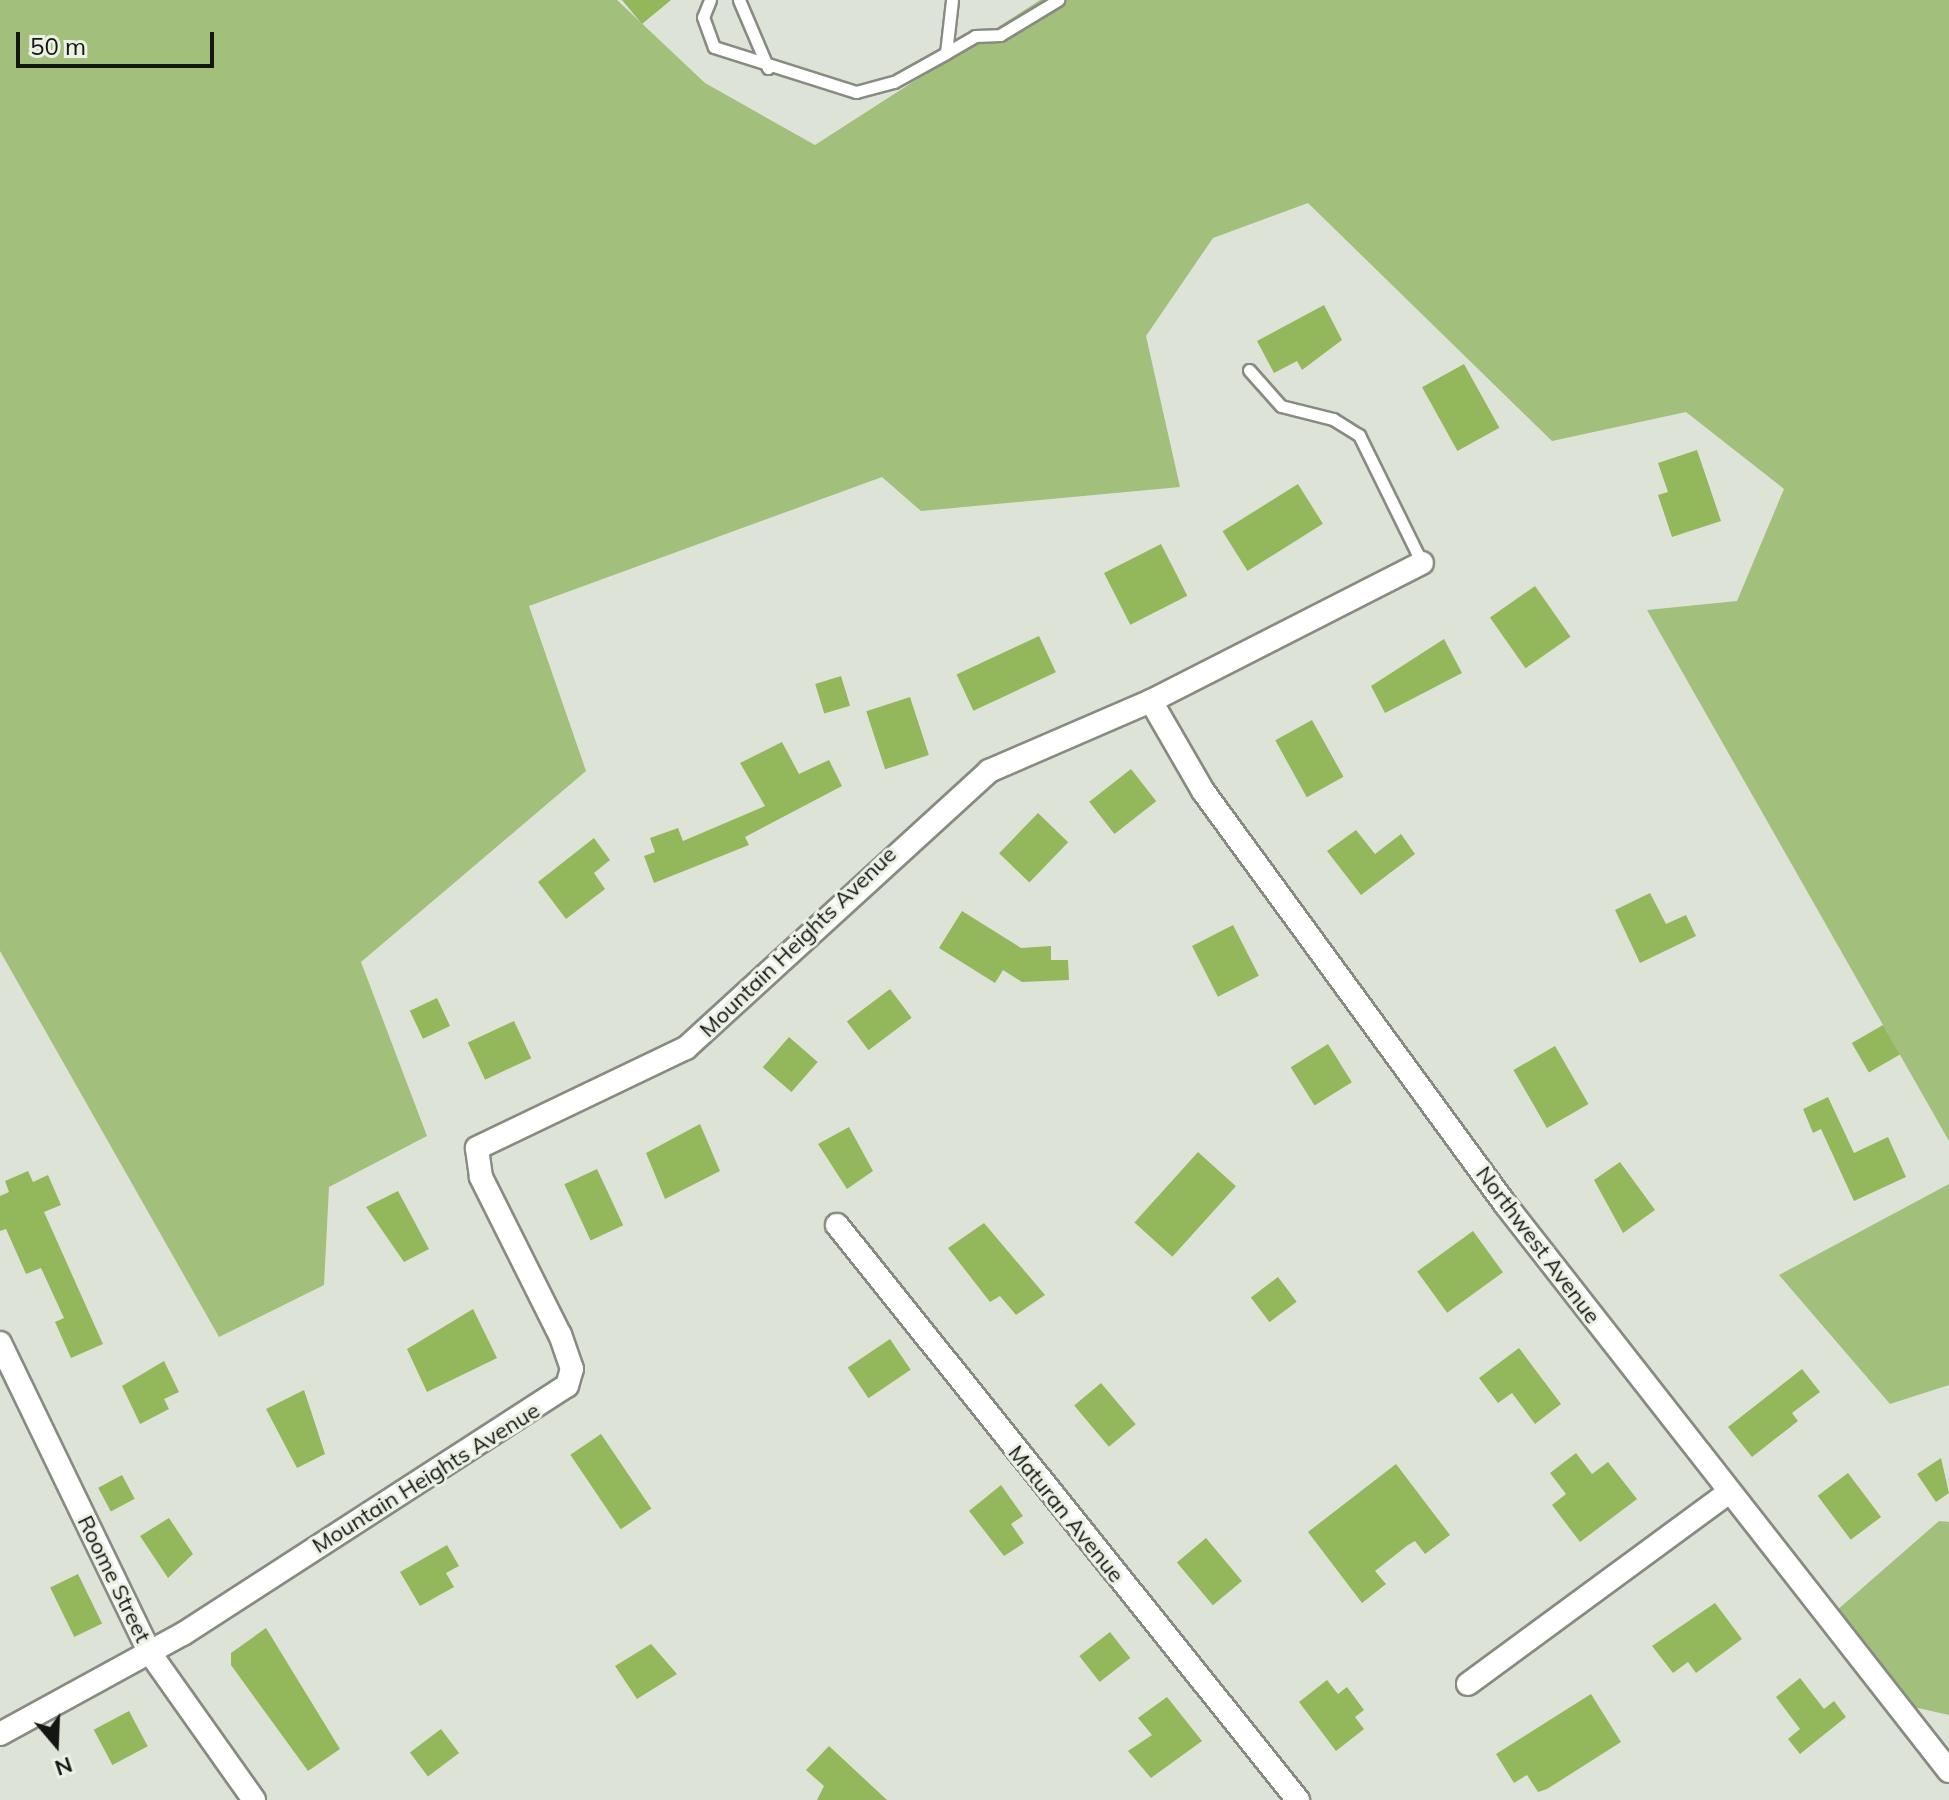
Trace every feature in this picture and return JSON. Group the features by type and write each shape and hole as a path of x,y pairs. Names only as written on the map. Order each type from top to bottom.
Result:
{"street":[{"name":"Mountain Heights Avenue","path":"0,1734 150,1653 567,1386 572,1369 560,1335 481,1177 477,1148 686,1048 970,785 1048,741 1151,701 1422,563"},
{"name":"Northwest Avenue","path":"1151,701 1203,791 1322,954 1729,1492 1949,1771"},
{"name":"Maturan Avenue","path":"837,1225 1298,1800"},
{"name":"Roome Street","path":"0,1343 150,1653 254,1800"},
{"path":"1468,1684 1729,1492"}],"lane":[{"path":"710,0 703,17 714,47 768,68 856,92 894,82 975,36 1000,35 1058,0"},
{"path":"739,0 768,68"},
{"path":"946,53 952,0"},
{"path":"1249,370 1281,406 1359,435 1422,563"}],"green space":[{"path":"0,0 617,0 705,83 815,145 1040,0 1949,0 1949,1141 1647,610 1737,601 1784,489 1686,412 1552,441 1308,203 1213,238 1146,336 1180,487 921,511 882,477 529,606 586,771 361,962 427,1136 329,1187 324,1285 219,1337 0,951"},
{"path":"1949,1184 1949,1385 1890,1404 1779,1275"},
{"path":"1939,1521 1949,1522 1949,1715 1896,1703 1828,1618"}],"building":[{"path":"622,0 671,0 642,24"},
{"path":"1324,305 1342,340 1302,370 1297,361 1274,373 1257,341"},
{"path":"1464,364 1499,428 1457,451 1422,387"},
{"path":"1697,450 1721,521 1672,537 1658,495 1668,492 1658,463"},
{"path":"1298,484 1323,524 1247,571 1223,531"},
{"path":"1161,544 1187,596 1130,625 1104,573"},
{"path":"1535,586 1571,637 1526,668 1490,618"},
{"path":"1039,636 1056,672 973,711 957,674"},
{"path":"1444,639 1462,673 1385,713 1371,686"},
{"path":"841,676 850,706 824,714 815,684"},
{"path":"910,697 929,755 885,769 866,711"},
{"path":"1312,720 1344,777 1307,797 1275,740"},
{"path":"782,742 799,774 829,760 842,786 745,837 749,845 654,883 644,856 655,852 650,838 678,828 683,841 765,806 740,763"},
{"path":"1131,769 1156,801 1114,834 1089,802"},
{"path":"1038,813 1068,842 1029,882 999,853"},
{"path":"1356,830 1375,854 1401,834 1415,854 1361,895 1327,851"},
{"path":"594,838 610,860 594,873 605,889 566,919 538,882"},
{"path":"1650,893 1666,924 1686,915 1696,936 1640,963 1615,910"},
{"path":"962,911 1021,948 1051,946 1051,960 1068,960 1069,980 1022,982 1003,970 995,983 939,948"},
{"path":"1233,925 1259,976 1218,997 1192,946"},
{"path":"890,989 912,1018 869,1050 847,1021"},
{"path":"437,998 450,1026 423,1039 410,1011"},
{"path":"514,1021 531,1058 485,1080 468,1043"},
{"path":"1883,1025 1900,1054 1869,1072 1852,1043"},
{"path":"789,1037 818,1062 791,1092 763,1067"},
{"path":"1328,1044 1352,1082 1315,1105 1291,1067"},
{"path":"1555,1046 1588,1104 1547,1128 1513,1070"},
{"path":"1828,1097 1854,1153 1888,1137 1906,1177 1854,1201 1821,1129 1813,1133 1803,1109"},
{"path":"700,1124 720,1171 665,1199 646,1153"},
{"path":"849,1127 873,1171 847,1189 818,1144"},
{"path":"1198,1152 1236,1186 1172,1257 1134,1223"},
{"path":"1620,1162 1655,1210 1623,1233 1594,1180"},
{"path":"597,1169 623,1225 591,1240 564,1184"},
{"path":"28,1171 33,1182 48,1175 61,1205 44,1212 103,1344 71,1358 55,1322 64,1318 41,1268 26,1274 6,1229 0,1231 0,1196 9,1192 5,1181"},
{"path":"398,1191 429,1249 404,1262 366,1207"},
{"path":"984,1223 1045,1295 1016,1315 1000,1296 990,1302 948,1248"},
{"path":"1473,1231 1503,1272 1447,1313 1417,1272"},
{"path":"1278,1277 1297,1302 1270,1322 1251,1297"},
{"path":"473,1309 497,1358 427,1392 407,1349"},
{"path":"890,1339 911,1370 868,1398 848,1368"},
{"path":"1519,1348 1561,1404 1535,1424 1512,1393 1498,1403 1479,1378"},
{"path":"164,1361 179,1392 164,1399 169,1409 140,1424 122,1386"},
{"path":"1802,1369 1820,1392 1792,1413 1798,1421 1752,1457 1728,1427"},
{"path":"1101,1383 1136,1424 1109,1447 1074,1405"},
{"path":"304,1390 325,1454 297,1468 266,1409"},
{"path":"601,1434 651,1509 621,1529 570,1455"},
{"path":"1576,1453 1592,1474 1608,1462 1637,1499 1580,1542 1552,1505 1566,1494 1550,1473"},
{"path":"1941,1458 1949,1493 1936,1502 1917,1474"},
{"path":"1396,1464 1450,1535 1425,1554 1415,1541 1408,1545 1375,1571 1386,1584 1362,1603 1308,1532"},
{"path":"1848,1473 1881,1517 1851,1540 1818,1496"},
{"path":"122,1475 135,1499 111,1512 98,1488"},
{"path":"1001,1485 1023,1516 1011,1524 1024,1543 1004,1556 969,1511"},
{"path":"169,1518 193,1554 168,1578 140,1536"},
{"path":"1206,1538 1242,1581 1213,1605 1177,1562"},
{"path":"447,1545 459,1566 446,1573 454,1587 420,1606 400,1572"},
{"path":"78,1574 102,1623 74,1637 50,1588"},
{"path":"1715,1603 1742,1639 1696,1673 1688,1662 1673,1673 1652,1646"},
{"path":"266,1628 340,1749 308,1771 231,1665 231,1653"},
{"path":"1110,1632 1130,1658 1100,1682 1079,1656"},
{"path":"651,1644 677,1674 637,1699 615,1666"},
{"path":"1800,1678 1824,1709 1834,1701 1846,1717 1800,1754 1788,1739 1800,1729 1776,1697"},
{"path":"1327,1680 1338,1694 1347,1687 1364,1710 1355,1717 1364,1729 1336,1751 1299,1702"},
{"path":"1591,1694 1621,1742 1547,1789 1538,1792 1527,1775 1514,1783 1496,1754"},
{"path":"1167,1697 1202,1741 1151,1778 1128,1751 1152,1735 1138,1718"},
{"path":"129,1711 148,1746 112,1765 94,1730"},
{"path":"441,1729 459,1753 428,1776 410,1752"},
{"path":"829,1746 887,1800 817,1800 824,1786 806,1770"}]}
